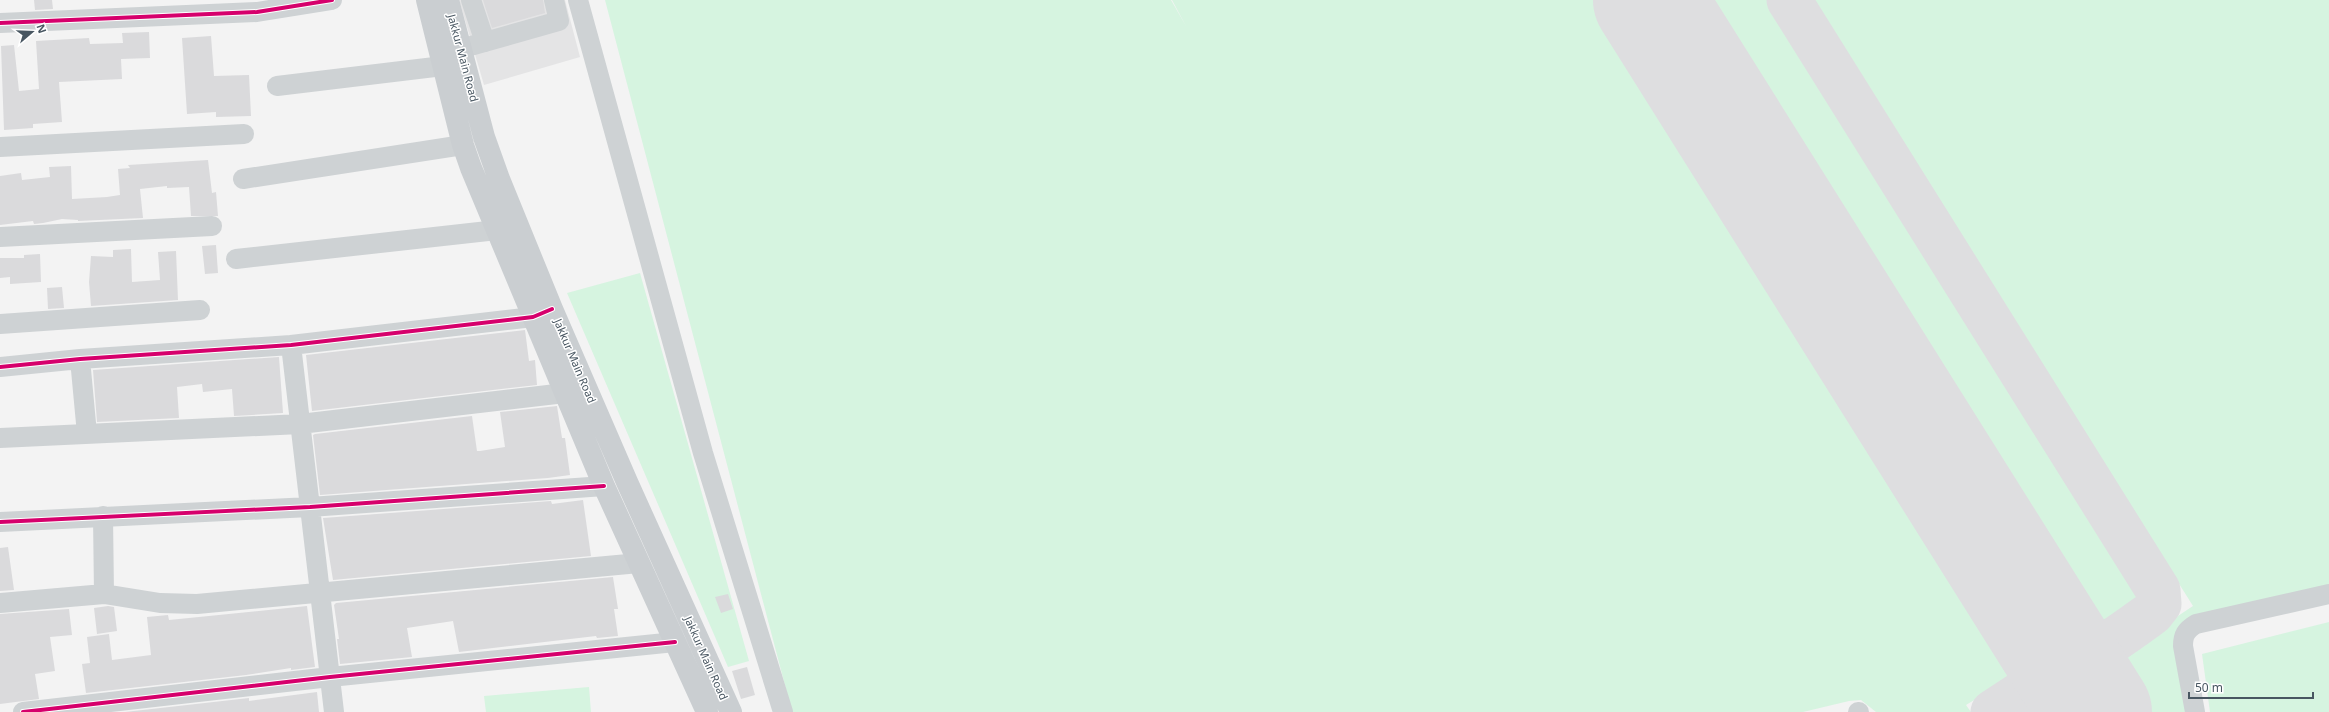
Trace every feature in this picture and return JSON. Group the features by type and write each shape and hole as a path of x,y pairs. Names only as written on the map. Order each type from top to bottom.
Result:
{"main road":[{"name":"Jakkur Main Road","path":"427,0 463,145 497,230 543,313 627,482 731,712"},
{"name":"Jakkur Main Road","path":"448,0 488,150 543,313 565,393 604,486 707,712"}],"street":[{"path":"0,23 257,12 332,0"},
{"path":"470,0 485,42"},
{"path":"460,49 559,21 554,0"},
{"path":"578,0 703,453 783,712"},
{"path":"277,86 443,66"},
{"path":"0,147 244,134"},
{"path":"242,179 463,145"},
{"path":"0,237 212,226"},
{"path":"236,260 497,230"},
{"path":"0,324 200,310"},
{"path":"0,368 80,359 291,345 543,313"},
{"path":"291,345 334,712"},
{"path":"80,359 87,434"},
{"path":"0,438 300,424 565,393"},
{"path":"0,522 310,507 604,486"},
{"path":"103,516 104,594"},
{"path":"0,603 104,594 160,603 197,604 639,563"},
{"path":"2195,712 2183,646 2183,637 2188,628 2196,624 2329,594"},
{"path":"23,712 330,677 675,642"}],"shaded area":[{"path":"459,0 565,0 580,57 484,85"}],"green space":[{"path":"605,0 1171,0 1186,26 1172,0 1619,0 2032,656 2032,665 1966,705 1971,712 1876,712 1861,700 1849,701 1803,712 792,712"},
{"path":"1682,0 1767,0 2135,582 2139,593 2135,602 2090,629 2082,630 2075,627"},
{"path":"1813,0 2329,0 2329,589 2188,621 2192,712 2126,712 2129,710 2120,696 2114,676 2117,661 2122,653 2193,606"},
{"path":"640,273 749,661 728,667 567,293"},
{"path":"2329,622 2329,712 2210,712 2202,654"},
{"path":"589,687 591,712 486,712 484,696"},
{"path":"2053,695 2060,699 2069,712 2026,712"}],"building":[{"path":"34,0 52,0 53,9 35,10"},
{"path":"483,0 543,0 545,13 492,28"},
{"path":"149,32 150,58 121,59 122,79 59,82 62,122 33,124 33,128 4,130 1,46 14,45 19,91 39,89 36,41 89,38 90,44 123,43 122,33"},
{"path":"211,36 214,76 249,75 251,116 216,117 216,112 187,114 182,38"},
{"path":"208,160 212,193 216,192 218,216 191,216 189,187 167,188 167,186 140,189 143,218 78,221 62,219 34,224 33,221 0,225 0,176 21,173 22,180 50,177 49,167 71,166 72,199 107,197 120,195 118,169 130,168 128,165"},
{"path":"216,245 218,273 205,274 202,246"},
{"path":"131,249 132,282 160,280 158,252 176,251 178,300 91,306 89,282 91,256 113,257 113,250"},
{"path":"40,254 41,282 10,284 10,277 0,278 0,258 24,258 24,255"},
{"path":"62,287 64,308 48,309 47,288"},
{"path":"525,330 529,361 535,360 537,385 312,411 306,355"},
{"path":"279,357 283,413 234,416 232,389 203,392 202,384 177,387 179,418 97,422 93,370"},
{"path":"557,406 562,438 565,438 570,475 548,478 320,495 313,435 315,434 472,416 477,451 480,451 505,447 500,412"},
{"path":"583,500 591,556 333,580 323,518 551,501 552,504"},
{"path":"8,547 14,590 0,591 0,548"},
{"path":"613,577 618,609 614,609 618,636 597,638 596,636 459,652 453,621 407,628 412,657 340,664 337,639 339,639 334,605 336,603"},
{"path":"728,594 733,609 721,613 715,597"},
{"path":"108,606 114,607 117,631 97,634 94,608"},
{"path":"307,606 315,667 291,670 291,668 246,675 86,693 82,664 90,663 87,637 109,634 112,660 151,655 147,617 168,615 169,620"},
{"path":"69,609 72,635 50,637 55,671 35,674 39,699 0,704 0,614"},
{"path":"747,667 755,695 741,699 732,671"},
{"path":"317,692 319,712 125,712 249,698 249,701"}],"taxiway":[{"path":"1789,0 2158,590 2159,604 2152,613 2102,648 2082,658 2075,659 2065,656 2056,649"},
{"path":"1993,712 2057,670 2060,664 2056,649"}],"runway":[{"path":"1649,0 2096,712"}],"cycle path":[{"path":"0,23 257,12 332,0"},
{"path":"0,367 80,359 291,345 533,317 552,309"},
{"path":"0,522 310,507 604,486"},
{"path":"23,712 330,677 675,642"}]}
